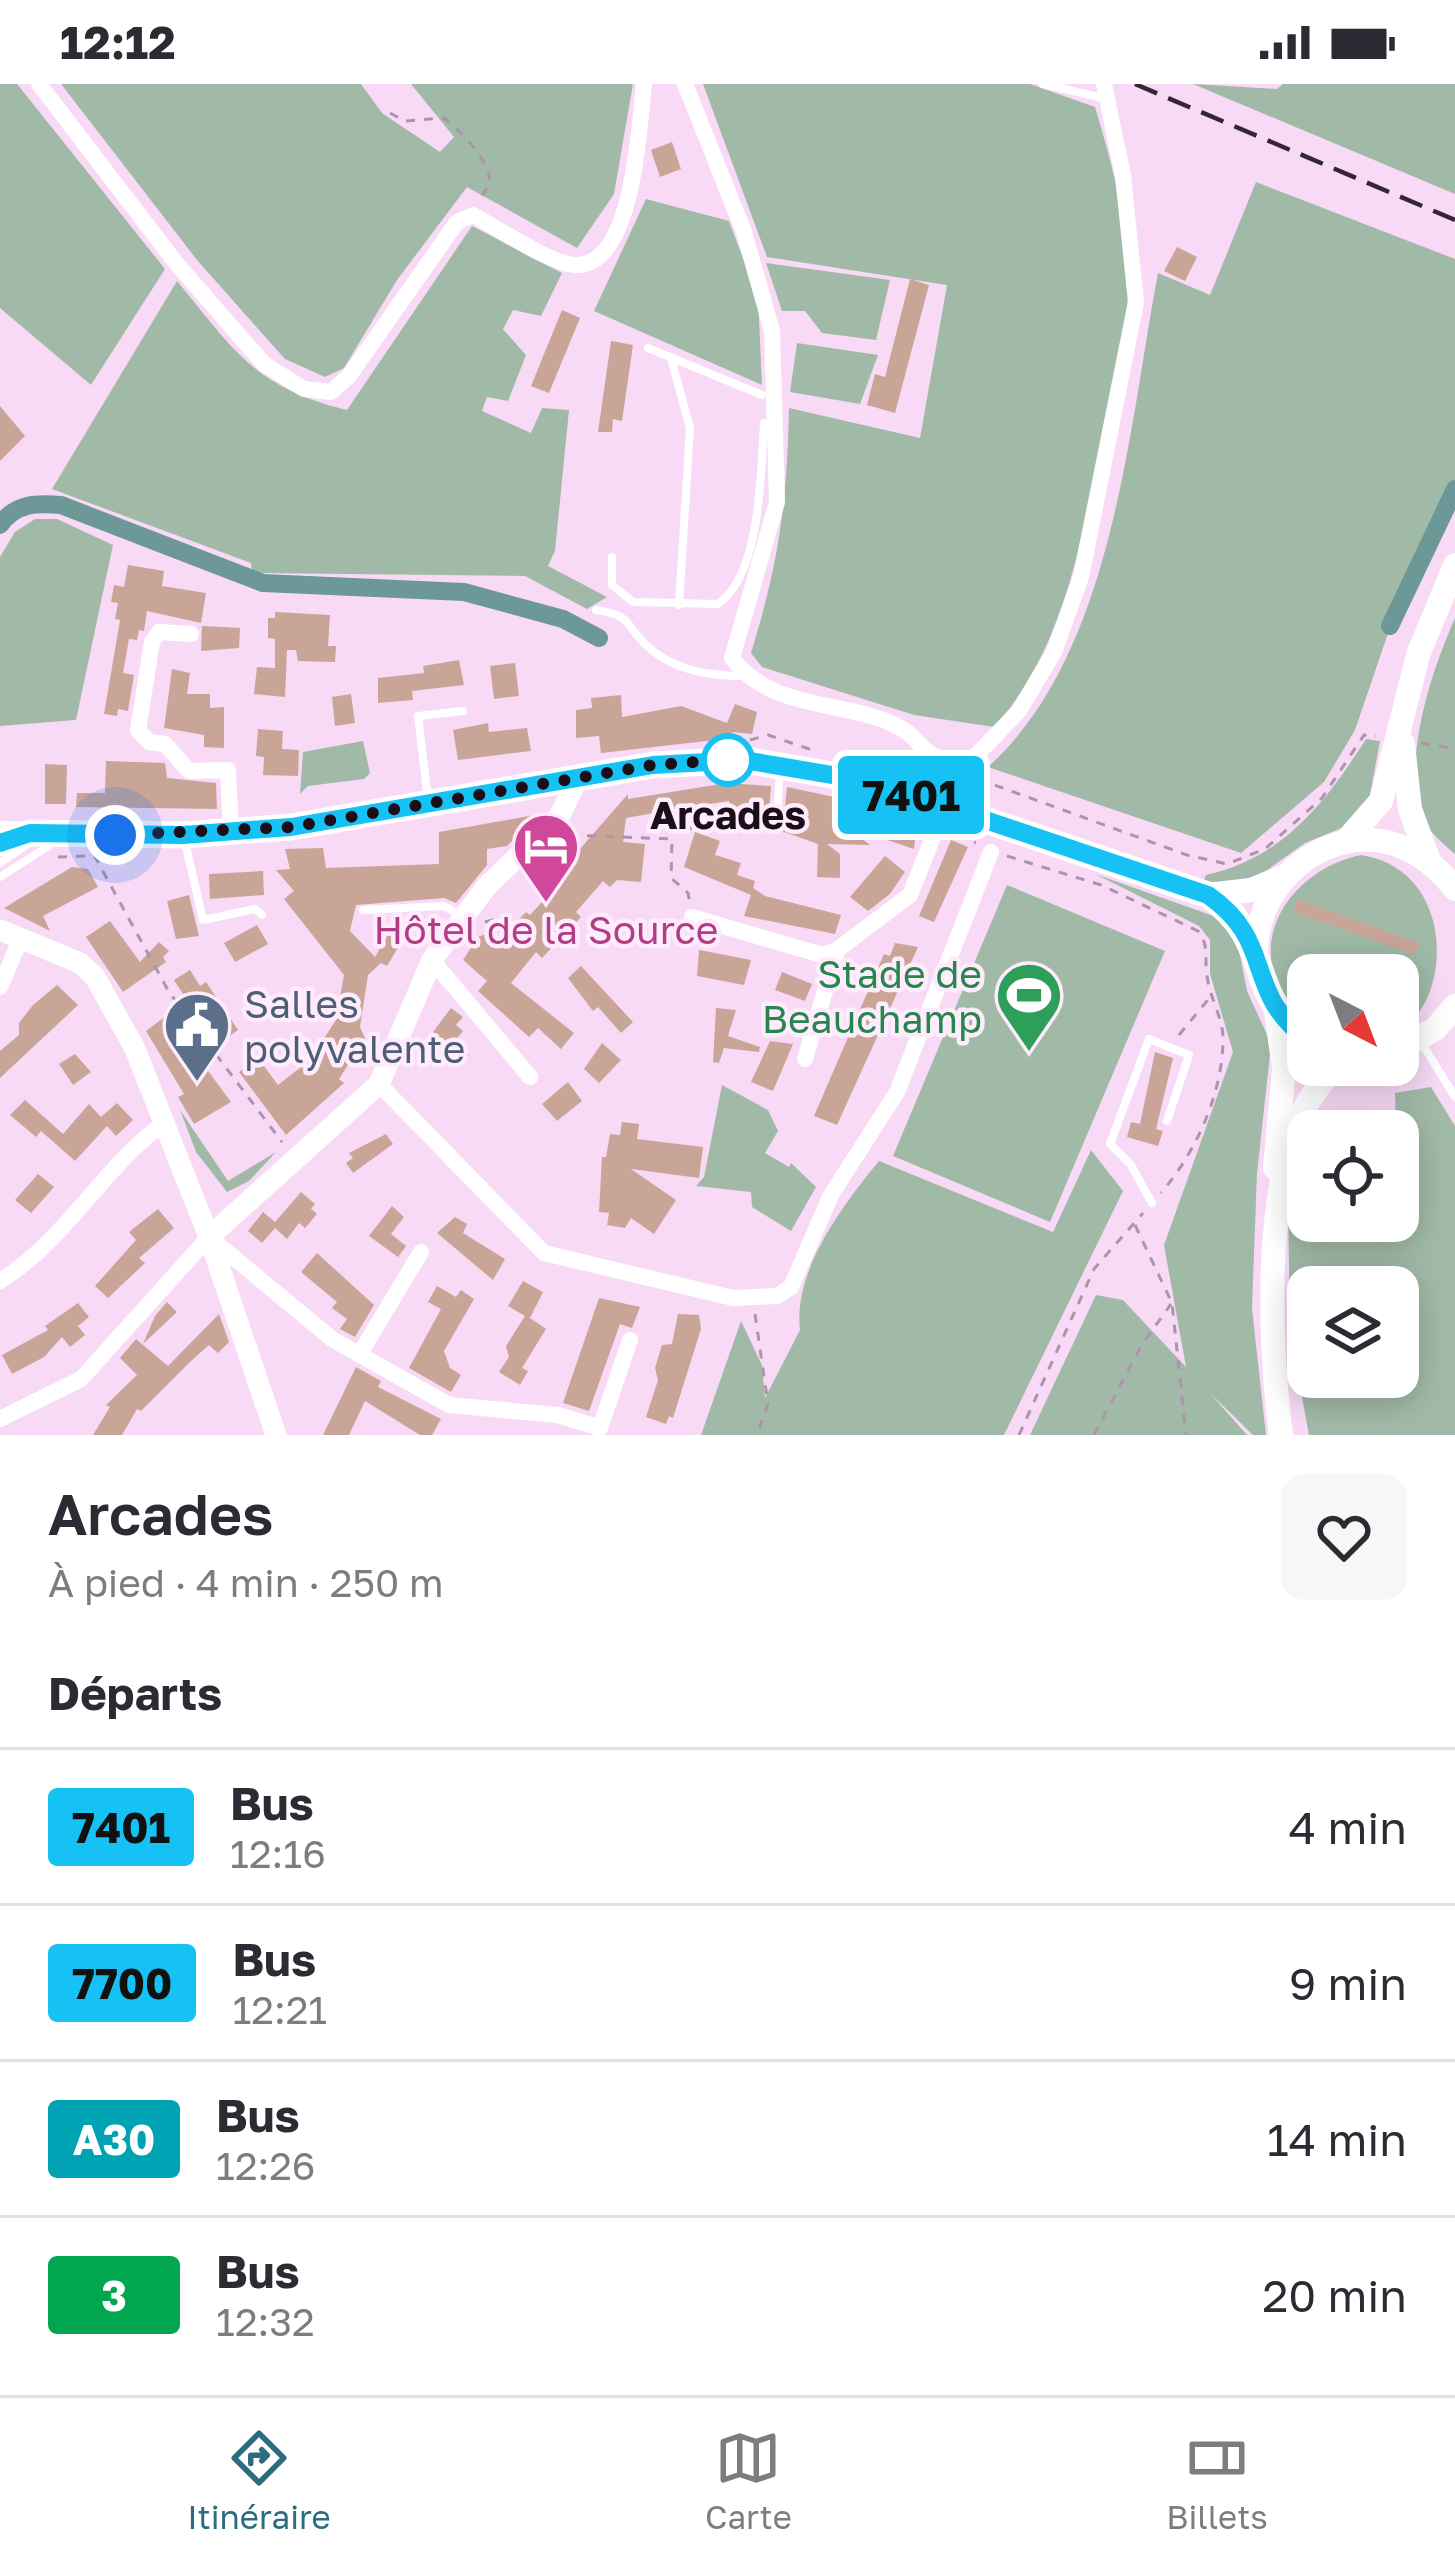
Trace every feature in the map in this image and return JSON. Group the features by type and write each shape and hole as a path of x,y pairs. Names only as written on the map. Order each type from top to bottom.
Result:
{"main road":[{"path":"1346,842 1382,801 1418,655 1455,565"},
{"path":"1400,736 1410,809 1446,875"},
{"path":"0,843 231,832 428,805 689,760 780,765 917,797 1208,895 1235,915 1256,949"},
{"path":"0,833 52,839"},
{"path":"1208,895 1251,890 1283,877 1318,850 1346,842 1381,841 1446,875"},
{"path":"1281,1435 1271,1336 1284,1068 1275,1010 1258,970 1256,949 1263,910 1283,877"},
{"path":"1275,1010 1287,1021"},
{"path":"1419,1038 1453,1012"},
{"path":"1276,1222 1303,1116 1320,1086"}],"street":[{"path":"39,84 176,263 264,364 304,389 331,392 349,376 444,233 466,218 472,215 568,264 598,257 614,238 628,196 644,84"},
{"path":"685,84 766,298 767,398 777,502 732,658 745,676 789,697 897,726 922,753 969,768"},
{"path":"692,917 822,956 837,950 910,896 946,808 969,768 1019,711 1054,652 1081,577 1136,302 1123,176 1104,91"},
{"path":"191,634 159,632 152,641 138,730 149,742 164,744 189,771 228,770 231,832"},
{"path":"917,797 936,757"},
{"path":"0,1419 81,1378 208,1238 379,1084 433,960 463,916 516,855 559,817 577,780"},
{"path":"379,1084 544,1253 756,1300 791,1287 831,1195 898,1092 991,852"},
{"path":"0,987 10,934 80,963 95,977 136,1049 165,1122 276,1435"},
{"path":"805,1059 837,950"},
{"path":"433,960 530,1077"},
{"path":"0,1281 34,1260 133,1145 165,1122"},
{"path":"188,1186 213,1206 240,1210"},
{"path":"208,1238 358,1355 449,1405 558,1415 599,1428 630,1340"},
{"path":"358,1355 422,1252"}],"lane":[{"path":"1043,84 1104,91"},
{"path":"649,348 767,398"},
{"path":"671,358 690,428 679,605"},
{"path":"612,557 612,585 624,598 718,604 736,587 757,515 764,423"},
{"path":"596,610 632,623 647,646 707,678 745,676"},
{"path":"428,805 418,716 463,711"},
{"path":"776,812 780,765"},
{"path":"183,835 203,920 256,909 262,914"},
{"path":"0,863 52,839"},
{"path":"0,877 52,839"},
{"path":"363,910 443,906 463,916"},
{"path":"1152,1203 1131,1165 1110,1144 1148,1039 1189,1055 1167,1120"},
{"path":"1419,1056 1455,1097"}],"path":[{"path":"390,113 405,121 444,118 482,158 490,184 466,218"},
{"path":"969,768 1187,855 1228,864 1265,849 1322,798 1364,735 1400,736 1455,749"},
{"path":"883,750 912,761"},
{"path":"946,808 991,852 1101,885 1198,931 1208,944 1212,994 1224,1035 1218,1079 1192,1152 1094,1269 1019,1435"},
{"path":"566,835 672,839 671,878 688,893 692,917"},
{"path":"52,839 95,855 170,992 293,1158"},
{"path":"1170,1047 1212,994"},
{"path":"1134,1223 1172,1303 1186,1435"},
{"path":"756,1300 754,1330 769,1405 757,1435"},
{"path":"1094,1435 1141,1346 1172,1303"}],"green space":[{"path":"0,84 17,84 165,269 91,385 0,308"},
{"path":"61,84 361,84 382,113 440,152 454,137 411,84 633,84 614,194 577,248 467,187 397,280 344,368 325,377 285,359 197,260"},
{"path":"703,84 1030,84 1095,107 1124,224 1125,325 1071,579 1041,658 994,727 914,715 762,667 751,653 780,532 789,408 920,438 947,285 767,257"},
{"path":"1193,84 1277,89 1283,84 1455,84 1455,194"},
{"path":"1256,182 1455,259 1455,484 1396,610 1355,730 1324,782 1241,853 988,767 1030,720 1063,664 1089,603 1124,469 1158,273 1210,295"},
{"path":"646,199 729,221 758,298 762,385 594,311"},
{"path":"472,226 562,273 541,316 513,310 503,329 526,355 508,401 487,397 482,411 531,433 542,408 569,410 555,551 548,566 607,597 587,609 525,576 252,573 251,563 52,489 177,281 232,347 268,378 315,401 347,410"},
{"path":"766,263 890,280 876,340 822,333 805,311 782,311"},
{"path":"797,343 878,355 860,404 790,392"},
{"path":"35,519 57,519 113,545 76,720 0,726 0,557 15,532"},
{"path":"1455,618 1455,854 1422,818 1415,764 1423,712"},
{"path":"1366,739 1380,741 1370,795 1349,825 1305,843 1252,881 1202,884 1206,875 1258,856 1300,825"},
{"path":"363,741 370,773 364,779 308,786 300,794 303,752"},
{"path":"1361,855 1392,865 1414,884 1429,908 1436,965 1419,1011 1419,954 1287,954 1286,997 1274,972 1271,947 1276,922 1308,880"},
{"path":"1095,874 1222,919 1236,934 1247,991 1268,1037 1252,1308 1266,1435 1253,1435 1210,1393 1247,1435 1030,1435 1096,1295 1123,1300 1186,1367 1164,1245 1233,1052 1210,974 1210,940 1199,926"},
{"name":"Stade de Beauchamp","path":"1007,885 1165,951 1050,1222 893,1156"},
{"path":"722,1085 768,1110 778,1131 765,1153 789,1167 791,1163 816,1187 791,1231 752,1207 751,1192 696,1186 704,1177"},
{"path":"1431,1087 1455,1126 1455,1435 1309,1435 1302,1398 1419,1398 1419,1266 1289,1266 1289,1242 1419,1242 1419,1110 1395,1110 1395,1093"},
{"path":"180,1110 228,1181 276,1152 249,1181 227,1192 196,1152"},
{"path":"1091,1150 1123,1191 1004,1435 701,1435 741,1321 762,1365 765,1398 800,1330 804,1285 812,1262 836,1219 879,1161 1053,1232"}],"building":[{"path":"672,142 681,169 660,177 651,150"},
{"path":"1177,247 1197,257 1185,281 1164,271"},
{"path":"910,279 929,285 895,413 867,405 875,374 885,377"},
{"path":"562,310 580,318 549,393 531,386"},
{"path":"611,341 633,345 622,421 613,419 612,432 598,432"},
{"path":"0,406 25,436 0,461"},
{"path":"128,565 164,571 162,586 206,593 201,623 147,611 144,631 139,630 137,640 129,639 123,673 134,675 128,711 118,709 117,716 104,714 120,620 115,619 118,603 111,602 114,585 124,587"},
{"path":"275,612 330,615 328,646 336,646 335,662 298,661 296,650 287,650 285,697 254,694 257,667 275,668 275,639 268,638 268,618 275,618"},
{"path":"202,626 240,628 239,648 201,651"},
{"path":"459,660 464,685 412,691 413,700 378,703 378,678 424,673 423,666"},
{"path":"515,663 519,696 494,699 490,666"},
{"path":"172,669 190,673 187,694 210,694 210,708 224,707 224,748 204,747 204,735 164,728"},
{"path":"351,694 355,723 335,726 332,697"},
{"path":"621,695 622,717 681,706 727,723 735,704 757,712 752,734 732,732 733,738 601,753 599,736 576,738 576,710 592,708 591,698"},
{"path":"488,723 489,732 527,728 531,751 458,760 453,730"},
{"path":"258,729 283,731 282,749 299,750 298,776 263,775 264,757 256,756"},
{"path":"106,761 165,763 167,778 216,783 217,809 76,807 77,793 105,793"},
{"path":"45,764 67,765 66,804 45,804"},
{"path":"727,783 771,786 769,811 730,808 729,801 695,806 692,830 680,831 682,808 626,818 623,842 645,844 641,882 617,880 610,887 603,881 576,912 581,917 542,958 536,952 511,983 574,1033 561,1049 538,1028 529,1037 478,991 487,981 463,960 478,937 486,934 497,942 526,912 530,915 563,879 558,874 628,794 628,799"},
{"path":"787,787 863,803 862,827 916,831 914,849 846,826 870,845 827,844 840,854 840,878 817,877 818,844 767,826 770,815 778,820 784,816"},
{"path":"541,814 507,846 487,849 487,865 456,903 444,898 356,905 350,931 375,957 393,926 406,934 387,966 381,963 368,975 360,1027 365,1038 339,1079 344,1083 286,1135 239,1072 258,1058 278,1085 310,1060 336,1020 344,975 284,899 294,891 276,870 290,869 285,849 323,848 326,868 439,864 439,832"},
{"path":"695,832 720,841 715,855 741,863 737,875 755,881 753,888 765,896 841,915 835,934 744,916 751,895 684,867"},
{"path":"951,840 968,847 934,922 919,916"},
{"path":"885,856 905,872 890,894 868,911 850,897"},
{"path":"72,867 88,869 98,887 43,916 50,931 4,908"},
{"path":"263,871 264,895 210,899 209,874"},
{"path":"189,895 199,936 176,939 167,901"},
{"path":"1297,899 1419,943 1412,954 1293,912"},
{"path":"110,921 140,962 159,942 169,951 163,957 166,962 123,992 86,937"},
{"path":"257,925 268,944 235,962 224,943"},
{"path":"895,943 918,947 837,1125 814,1116 884,954 890,956"},
{"path":"699,950 751,960 744,985 697,976"},
{"path":"581,966 633,1022 621,1033 598,1007 593,1011 568,978"},
{"path":"190,970 200,986 206,982 238,1030 218,1044 197,1015 177,1029 231,1102 194,1124 178,1097 184,1094 146,1031 187,1000 174,980"},
{"path":"782,972 812,984 805,1001 775,990"},
{"path":"57,985 78,1005 0,1078 0,1051 19,1035 19,1023 33,1005"},
{"path":"451,1008 463,1017 456,1025 463,1031 455,1041 469,1055 460,1064 446,1051 450,1046 433,1032"},
{"path":"716,1008 736,1010 728,1036 760,1047 759,1052 724,1048 719,1063 713,1062"},
{"path":"761,1013 791,1016 803,1017 798,1032"},
{"path":"770,1041 793,1044 773,1091 751,1082"},
{"path":"602,1043 621,1060 599,1083 584,1069"},
{"path":"1155,1052 1173,1058 1156,1129 1163,1131 1158,1146 1127,1137 1131,1122 1140,1124"},
{"path":"75,1054 91,1072 73,1085 59,1064"},
{"path":"568,1082 582,1101 557,1121 542,1104"},
{"path":"25,1100 63,1134 89,1104 101,1117 117,1103 133,1120 116,1136 107,1126 75,1161 41,1131 36,1137 10,1115"},
{"path":"622,1122 639,1124 637,1139 703,1147 699,1178 631,1169 676,1200 654,1234 631,1218 625,1228 607,1225 609,1213 599,1212 602,1157 606,1157 610,1134 620,1135"},
{"path":"386,1134 393,1144 353,1173 346,1163 353,1158 349,1153"},
{"path":"38,1174 54,1187 31,1213 15,1200"},
{"path":"301,1192 315,1204 311,1209 317,1214 305,1228 299,1223 287,1239 275,1228 262,1243 248,1231 263,1212 275,1222"},
{"path":"392,1206 404,1217 391,1234 406,1246 398,1257 369,1236"},
{"path":"158,1209 174,1228 139,1258 145,1263 108,1298 95,1286 136,1240 129,1232"},
{"path":"455,1217 467,1224 463,1233 505,1259 493,1280 437,1233"},
{"path":"317,1253 374,1305 355,1337 340,1329 347,1319 332,1308 337,1302 301,1272"},
{"path":"523,1281 543,1292 530,1318 546,1329 522,1368 528,1371 520,1385 499,1372 509,1357 506,1346 525,1316 508,1306"},
{"path":"437,1286 456,1297 461,1290 474,1299 444,1351 450,1368 461,1375 451,1392 409,1368 441,1309 428,1302"},
{"path":"599,1298 640,1307 632,1328 620,1324 589,1411 563,1403"},
{"path":"167,1302 177,1312 143,1344 155,1316"},
{"path":"78,1303 89,1317 78,1326 85,1335 70,1347 62,1337 44,1357 12,1374 2,1355 48,1330 45,1326"},
{"path":"219,1314 229,1342 218,1353 209,1345 141,1411 137,1409 122,1435 93,1435 110,1407 106,1405 137,1375 120,1358 136,1339 168,1366"},
{"path":"678,1314 699,1315 701,1329 673,1418 669,1416 666,1424 646,1417 658,1380 655,1368 662,1345 672,1344"},
{"path":"356,1367 381,1381 378,1387 441,1419 432,1435 420,1435 365,1401 349,1435 323,1435"}],"waterway":[{"path":"1390,626 1455,489"},
{"path":"0,525 20,508 61,505 263,583 464,592 563,619 599,638"}],"railway":[{"path":"1135,84 1455,220"}],"bus line":[{"name":"7401","path":"0,843 30,833 183,835 291,827 689,760 788,766 873,782 1208,895 1235,915 1248,932 1265,991 1287,1024"}],"place":[{"name":"Arcades","path":"728,760"},
{"name":"Hôtel de la Source","path":"546,905"},
{"name":"Stade de Beauchamp","path":"1029,1054"},
{"name":"Salles polyvalente","path":"197,1084"}],"route":[{"path":"115,835 291,827 653,765 728,760"}]}
